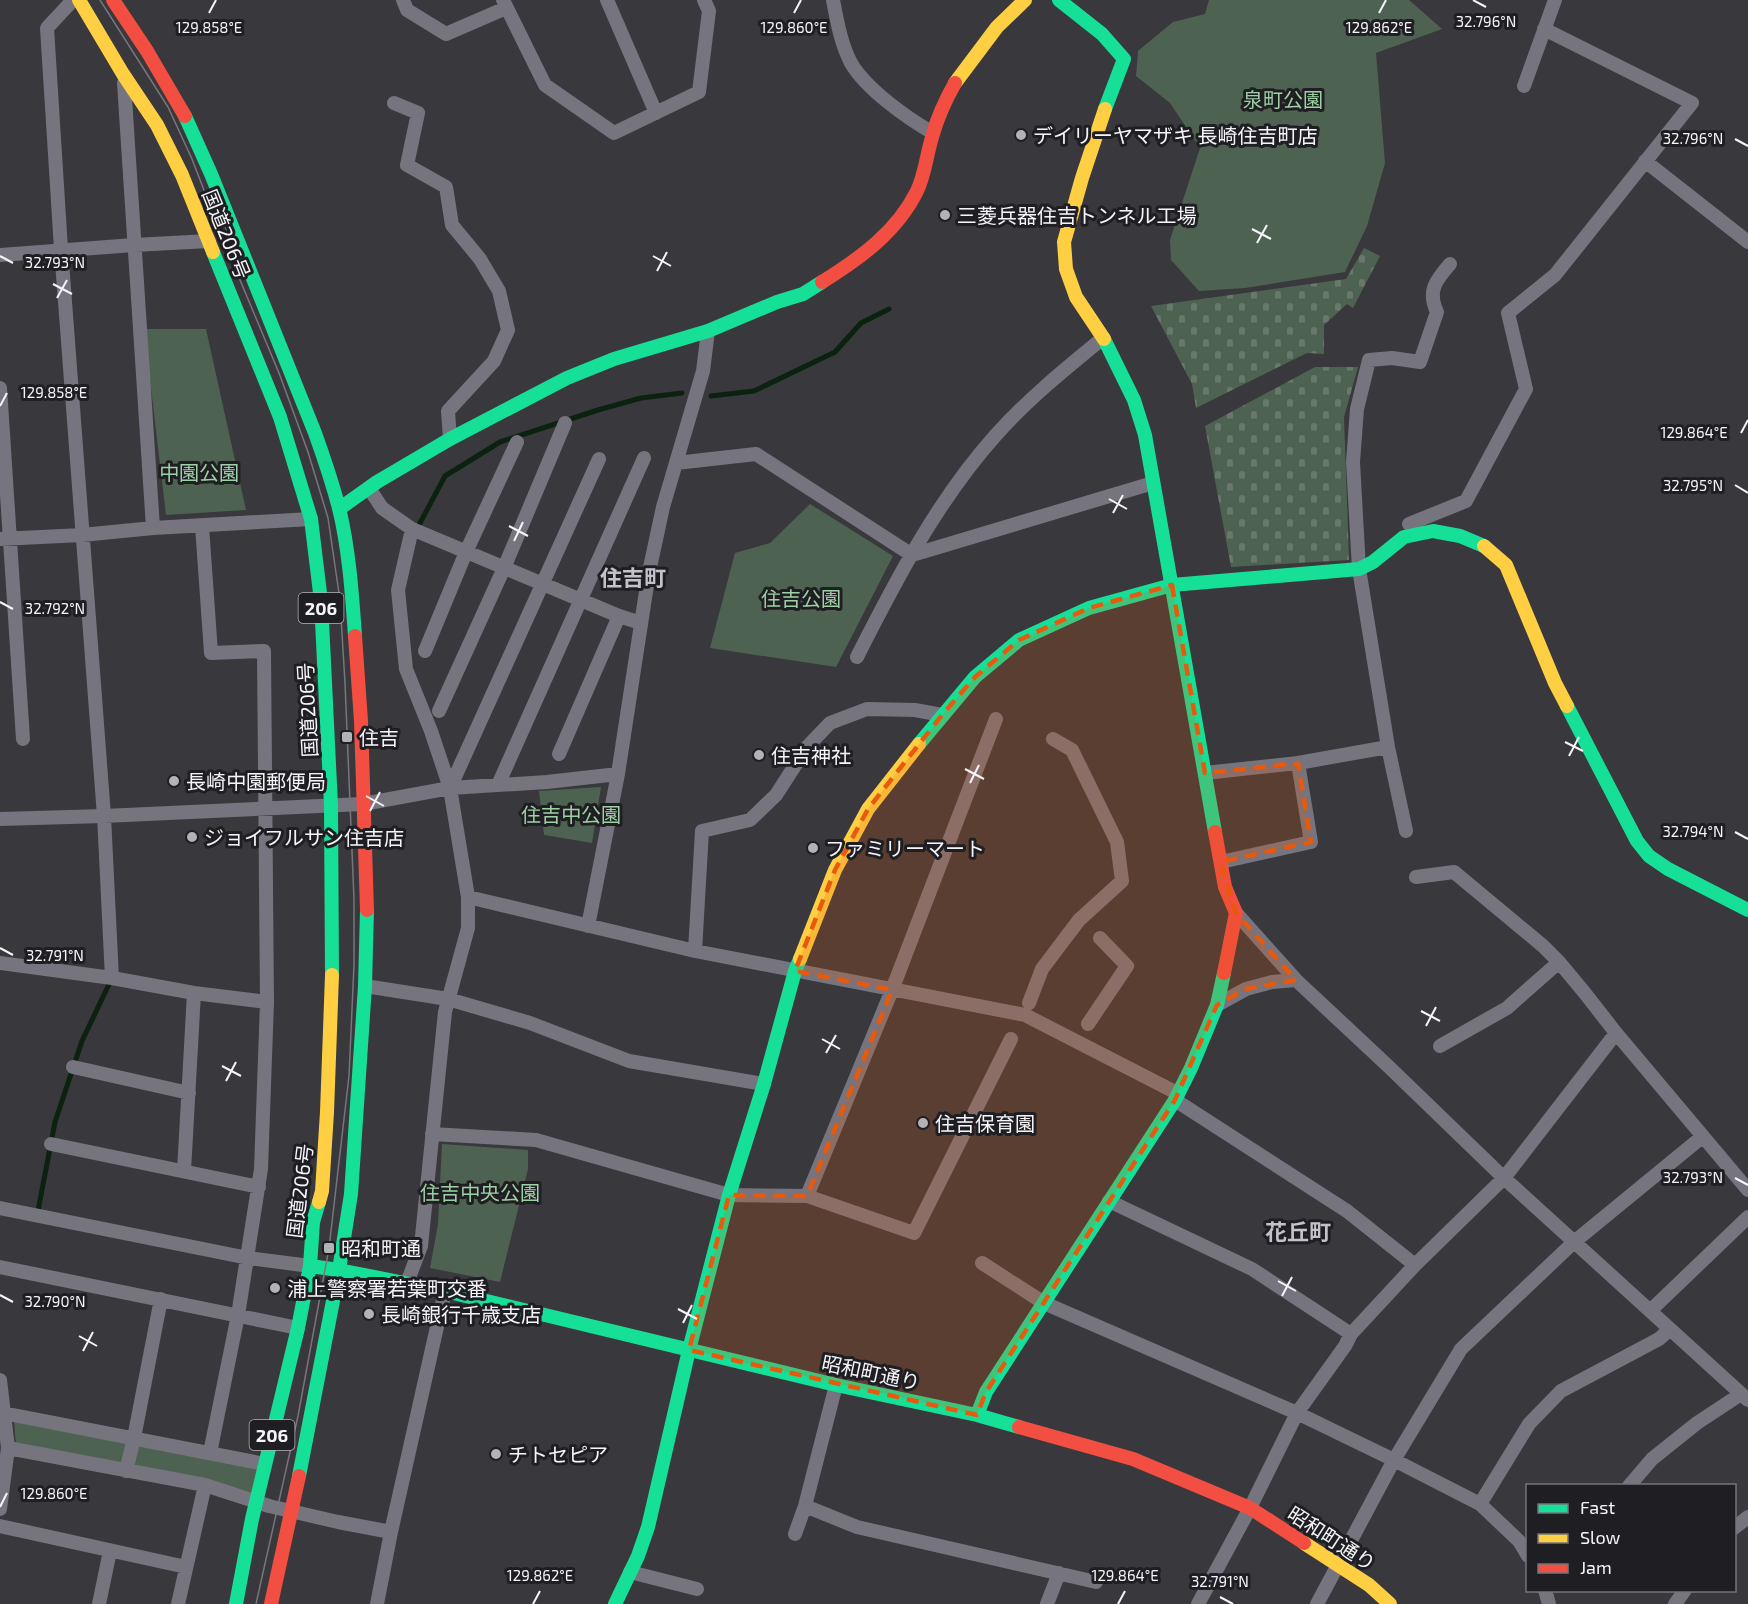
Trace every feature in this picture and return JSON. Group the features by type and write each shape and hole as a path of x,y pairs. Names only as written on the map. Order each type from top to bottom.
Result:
{"main road":[{"name":"国道206号","path":"79,0 123,74 157,124 182,174 280,417 311,519 321,602 332,805 333,949 322,1191 313,1222 310,1266 298,1328 256,1503 236,1604"},
{"name":"国道206号","path":"113,0 147,51 185,116 211,174 315,433 339,509 353,603 361,722 367,912 365,986 351,1194 339,1270 292,1512 271,1604"},
{"path":"339,509 450,439 567,378 614,359 708,332 777,302 803,294 851,264 875,244 901,217 918,190 933,133 946,100 958,79 997,27 1025,0"},
{"path":"976,1415 987,1392 1176,1096 1191,1068 1216,1005 1236,913 1226,887 1221,862 1145,435 1134,400 1103,338 1076,297 1066,269 1064,242 1082,178 1124,59 1112,42 1059,0"},
{"path":"620,1603 648,1527 688,1350 729,1195 764,1084 795,971 835,870 868,809 942,715 975,677 1019,640 1089,608 1172,585 1359,569 1373,562 1404,537 1434,531 1460,536 1485,546 1506,565 1554,683 1637,841 1649,856 1668,869 1748,910"},
{"name":"昭和町通り","path":"310,1266 445,1291 836,1385 976,1415 1133,1459 1250,1508 1369,1585 1390,1604"}],"street":[{"path":"73,0 47,28 61,249 104,816 112,978"},
{"path":"403,0 407,10 446,34 505,4 545,85 614,133 699,93 709,11 704,0"},
{"path":"607,0 656,113"},
{"path":"833,0 838,28 851,63 866,82 913,121 933,133"},
{"path":"1524,86 1555,0"},
{"path":"1409,524 1466,501 1526,389 1508,313 1555,274 1692,103 1544,29"},
{"path":"123,74 153,528"},
{"path":"394,103 418,113 407,165 446,187 452,225 480,260 499,291 508,330 494,361 448,411 450,439"},
{"path":"1645,161 1748,242"},
{"path":"0,255 61,249 209,241"},
{"path":"1406,831 1388,747 1359,569 1353,462 1357,410 1369,360 1392,358 1420,362 1437,312 1433,304 1435,281 1450,264"},
{"path":"588,926 618,774 649,572 661,518 703,371 708,332"},
{"path":"857,657 922,536 994,436 1049,382 1103,338"},
{"path":"0,388 5,539 23,739"},
{"path":"439,711 504,567 565,423"},
{"path":"425,651 466,552 517,442"},
{"path":"676,463 756,454 912,555 1153,483"},
{"path":"498,785 644,458"},
{"path":"450,788 599,459"},
{"path":"369,489 382,508 412,529 619,616 641,623"},
{"path":"5,539 311,519"},
{"path":"202,526 211,653 264,651 266,809 267,1002 261,1169 238,1315 210,1453"},
{"path":"408,1283 421,1246 445,1012 468,928 468,897 450,788 406,669 398,590 412,529"},
{"path":"559,754 619,616"},
{"path":"695,951 702,831 750,820 776,795 807,747 830,723 867,709 915,710 942,715"},
{"path":"807,1196 892,990 996,718"},
{"path":"1029,1003 1042,969 1079,920 1122,880 1117,842 1072,750 1053,739"},
{"path":"1205,773 1298,763 1388,747"},
{"path":"1221,862 1311,842 1298,763"},
{"path":"0,819 363,804 450,788 547,782 618,774"},
{"path":"1416,877 1454,872 1543,946 1584,992 1748,1190"},
{"path":"468,897 695,951 1025,1015 1176,1096 1347,1211 1415,1265"},
{"path":"1236,913 1296,980 1388,1065 1504,1178 1745,1397 1697,1423 1652,1459 1630,1484"},
{"path":"1088,1024 1127,966 1100,938"},
{"path":"1440,1046 1507,1008 1558,962"},
{"path":"0,963 267,1002"},
{"path":"1216,1005 1246,989 1272,982 1296,980"},
{"path":"365,986 448,999 530,1023 629,1061 764,1084"},
{"path":"184,1171 194,993"},
{"path":"1197,1604 1250,1508 1297,1413 1345,1346 1351,1334 1415,1265 1504,1178 1616,1033"},
{"path":"432,1134 536,1140 729,1195 807,1196 914,1233 1011,1040"},
{"path":"73,1067 189,1093"},
{"path":"1317,1604 1394,1460 1461,1349 1574,1242 1702,1137"},
{"path":"51,1144 259,1187"},
{"path":"1109,1201 1252,1269 1351,1334"},
{"path":"0,1208 248,1258 310,1266"},
{"path":"1650,1311 1748,1217"},
{"path":"982,1263 1044,1303 1297,1413 1480,1504 1519,1541 1526,1554"},
{"path":"0,1267 298,1328"},
{"path":"376,1604 445,1291"},
{"path":"126,1471 135,1438 161,1299"},
{"path":"1480,1504 1529,1424 1561,1391 1659,1338 1670,1329"},
{"path":"0,1380 8,1448 0,1509"},
{"path":"795,1534 805,1506 836,1385"},
{"path":"3,1413 265,1464"},
{"path":"8,1448 205,1485 256,1503 391,1532"},
{"path":"178,1604 205,1485"},
{"path":"805,1506 857,1527 1096,1582"},
{"path":"1736,1526 1748,1517"},
{"path":"0,1526 186,1567"},
{"path":"99,1604 110,1551"},
{"path":"630,1572 697,1589"},
{"path":"1047,1604 1059,1573"}],"highlighted area":[{"path":"1172,585 1205,773 1298,763 1311,842 1221,862 1236,913 1296,980 1246,989 1217,1005 1175,1100 986,1392 977,1415 689,1350 729,1195 807,1196 892,990 795,971 835,870 868,809 942,715 975,677 1019,640 1089,608"}],"green space":[{"name":"泉町公園","path":"1209,0 1409,0 1442,29 1376,53 1385,163 1367,226 1345,272 1245,288 1199,291 1171,260 1170,240 1200,148 1170,103 1136,76 1138,51 1173,22 1205,14"},
{"path":"1364,248 1380,256 1353,308 1347,304 1324,325 1324,354 1307,353 1196,408 1192,384 1151,306 1346,279"},
{"name":"中園公園","path":"144,329 206,329 246,510 166,515"},
{"path":"1315,367 1358,367 1344,417 1349,560 1231,567 1205,426"},
{"name":"住吉公園","path":"810,504 893,556 836,667 710,648 735,553 770,543"},
{"name":"住吉中公園","path":"601,787 592,843 544,835 539,791"},
{"name":"住吉中央公園","path":"442,1144 528,1150 528,1169 500,1282 430,1268 438,1224"},
{"path":"14,1420 130,1440 123,1467 16,1446"},
{"path":"137,1442 259,1467 253,1497 132,1468"}],"waterway":[{"path":"711,396 754,391 835,352 861,323 889,309"},
{"path":"420,523 445,476 500,442 641,398 682,393"},
{"path":"37,1216 55,1122 82,1041 111,980"}],"tram line":[{"path":"100,0 168,107 192,159 279,373 308,452 328,518 340,600 354,899 354,965 349,1076 329,1248 298,1416 256,1604"}],"traffic: fast":[{"path":"1059,0 1102,34 1124,59 1105,109"},
{"path":"185,116 211,174 328,470 345,539 355,636"},
{"path":"213,252 280,417 311,519 321,601 331,805 332,975"},
{"path":"339,509 377,482 450,439 567,378 614,359 708,331 777,302 803,294 822,282"},
{"path":"1104,339 1134,400 1145,435 1215,832"},
{"path":"919,744 975,677 1019,640 1089,608 1172,585 1359,569 1373,562 1404,537 1433,531 1460,536 1484,546"},
{"path":"1567,706 1637,841 1649,856 1668,869 1748,910"},
{"path":"299,1476 339,1270 351,1194 365,986 367,910"},
{"path":"615,1604 638,1556 648,1527 689,1350 729,1195 800,959"},
{"path":"977,1415 986,1392 1175,1100 1217,1005 1224,973"},
{"path":"236,1604 252,1519 298,1328 310,1266 313,1222 319,1202"},
{"path":"310,1266 445,1291 836,1385 977,1415 1019,1427"}],"traffic: slow":[{"path":"79,0 123,74 157,125 182,175 213,252"},
{"path":"955,83 997,27 1025,0"},
{"path":"1104,339 1076,297 1066,269 1064,242 1105,109"},
{"path":"1484,546 1506,565 1555,683 1567,706"},
{"path":"800,959 835,870 868,809 919,744"},
{"path":"319,1202 322,1191 327,1112 332,975"},
{"path":"1304,1543 1369,1585 1390,1604"}],"traffic: jam":[{"path":"113,0 147,51 185,116"},
{"path":"822,282 850,264 876,243 909,206 922,178 937,121 955,83"},
{"path":"355,636 361,721 367,910"},
{"path":"1215,832 1225,887 1236,913 1224,973"},
{"path":"1019,1427 1133,1459 1250,1508 1304,1543"},
{"path":"271,1604 299,1476"}],"place":[{"name":"デイリーヤマザキ 長崎住吉町店","path":"1021,135"},
{"name":"三菱兵器住吉トンネル工場","path":"945,215"},
{"name":"住吉","path":"347,737"},
{"name":"住吉神社","path":"759,755"},
{"name":"長崎中園郵便局","path":"174,781"},
{"name":"ジョイフルサン住吉店","path":"192,837"},
{"name":"ファミリーマート","path":"813,848"},
{"name":"住吉保育園","path":"923,1123"},
{"name":"昭和町通","path":"329,1248"},
{"name":"浦上警察署若葉町交番","path":"275,1288"},
{"name":"長崎銀行千歳支店","path":"369,1314"},
{"name":"チトセピア","path":"496,1454"}],"district":[{"name":"住吉町","path":"633,577"},
{"name":"花丘町","path":"1298,1231"}]}
